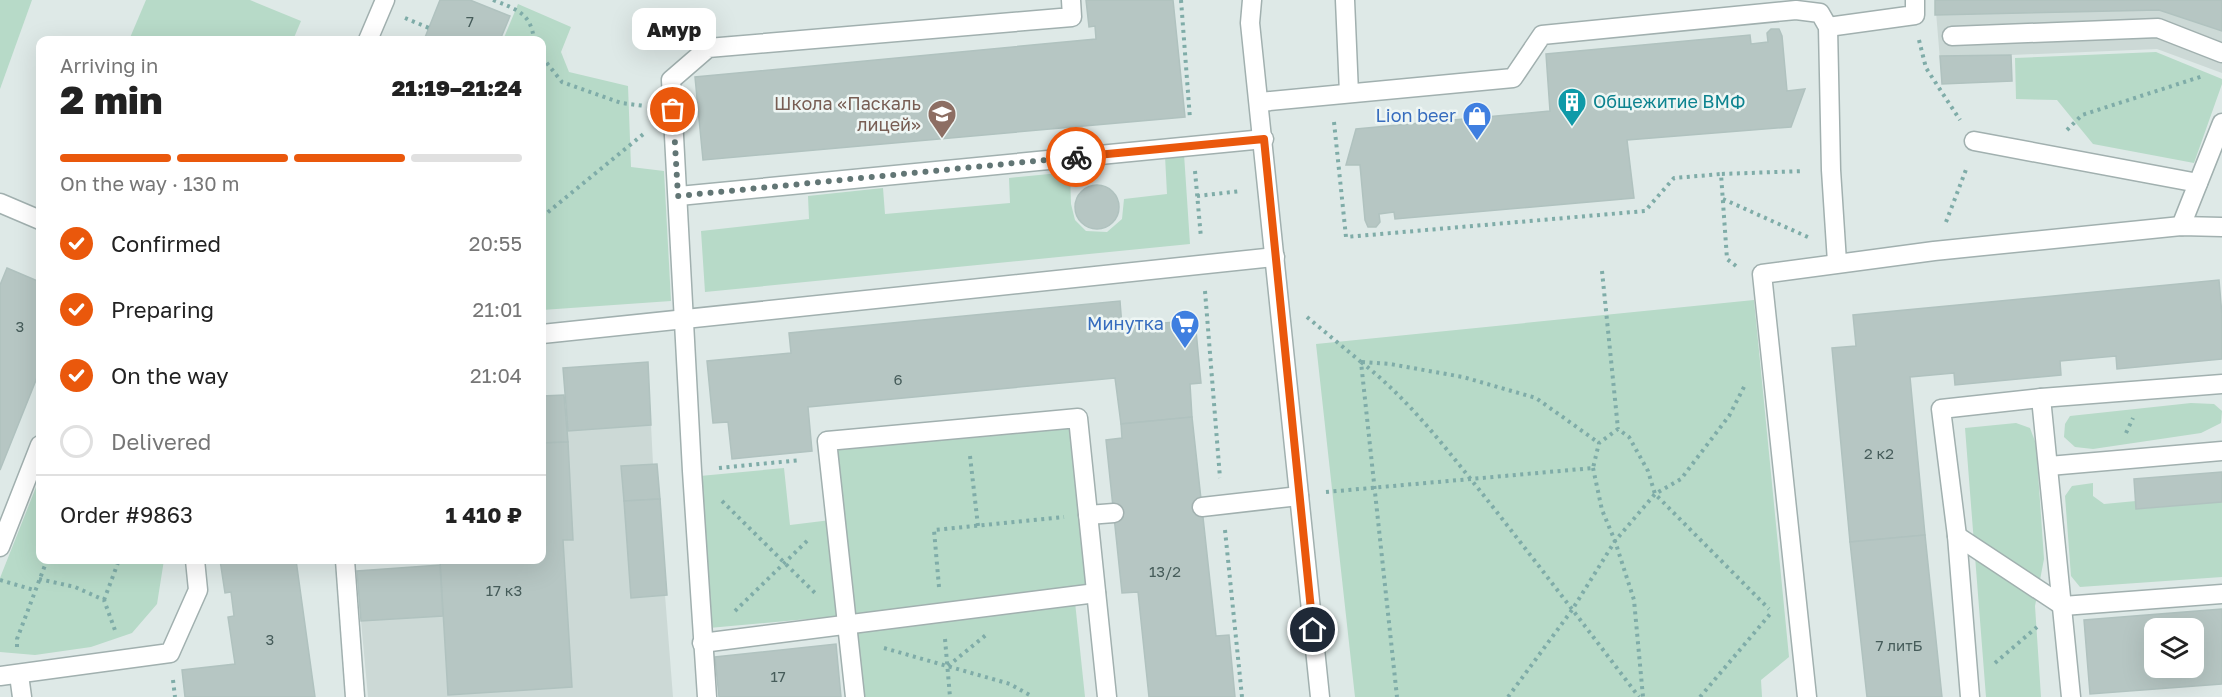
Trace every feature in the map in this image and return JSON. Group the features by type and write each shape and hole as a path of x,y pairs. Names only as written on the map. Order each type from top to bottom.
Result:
{"street":[{"path":"370,36 385,0"},
{"path":"707,697 702,643 671,80 708,48 1072,17 1071,0"},
{"path":"1252,0 1250,23 1264,139 1320,697"},
{"path":"1345,0 1349,93"},
{"path":"1828,27 1915,8"},
{"path":"1260,102 1513,78 1542,35 1805,10 1820,14 1828,27 1831,170 1837,262"},
{"path":"1952,36 2158,28 2222,53"},
{"path":"2181,226 2222,123"},
{"path":"678,196 1264,139"},
{"path":"1974,141 2198,183"},
{"path":"0,203 36,218"},
{"path":"1807,697 1762,274 1934,250 2181,226 2222,227"},
{"path":"546,334 1275,257"},
{"path":"1969,691 1957,536 1941,409 2041,398 2222,384"},
{"path":"2041,398 2071,697"},
{"path":"855,697 827,441 1078,418 1107,697"},
{"path":"2049,466 2222,451"},
{"path":"0,547 36,455"},
{"path":"1202,507 1299,496"},
{"path":"1088,515 1114,513"},
{"path":"1957,536 2063,606 2222,594"},
{"path":"0,676 170,653 198,590 195,564"},
{"path":"345,564 355,697"},
{"path":"702,643 1096,593"},
{"path":"19,675 22,697"}],"path":[{"path":"493,0 522,12 533,36"},
{"path":"1180,0 1222,504 1242,697"},
{"path":"1915,8 1921,54 1926,68 1974,141 1964,178 1934,250"},
{"path":"546,62 562,82 621,103 673,110"},
{"path":"2044,154 2082,115 2211,74"},
{"path":"546,214 673,110"},
{"path":"1334,120 1346,237 1645,211 1674,178 1815,170"},
{"path":"1721,174 1727,259 1741,270"},
{"path":"1723,199 1803,234"},
{"path":"1602,271 1618,429 1629,437 1648,471 1655,494 1772,612"},
{"path":"1305,315 1385,381 1441,442 1641,697"},
{"path":"1361,362 1390,364 1463,377 1536,398 1599,443"},
{"path":"1361,362 1397,697"},
{"path":"1508,697 1572,609 1615,541 1655,494 1681,479 1729,416 1749,377"},
{"path":"2113,462 2145,390"},
{"path":"968,428 978,526"},
{"path":"1618,429 1599,443 1593,468 1602,510 1615,541 1634,600 1641,697"},
{"path":"692,471 828,458"},
{"path":"1323,492 1593,468"},
{"path":"692,471 846,625 887,650 1010,684 1033,697"},
{"path":"702,643 834,514"},
{"path":"942,613 934,530 1088,515"},
{"path":"19,675 16,639 45,564"},
{"path":"118,564 104,600 126,659"},
{"path":"39,579 75,587 104,600"},
{"path":"0,580 34,590"},
{"path":"1969,691 2063,606"},
{"path":"1700,697 1772,612 1799,610"},
{"path":"947,667 950,697"},
{"path":"1514,697 1515,690"}],"shaded area":[{"path":"1935,0 2222,0 2222,73 2157,49 2011,55 2012,81 1942,84"},
{"path":"564,395 568,431 651,425 653,464 657,464 660,499 673,697 368,697 361,621 443,616 440,564 546,564 546,396"}],"green space":[{"path":"0,0 32,0 0,89"},
{"path":"146,0 250,0 301,21 295,36 131,36"},
{"path":"518,4 571,27 561,52 569,72 628,86 631,167 664,171 671,301 546,310 546,36 505,36"},
{"path":"2156,52 2222,79 2194,163 2093,144 2057,100 2016,99 2015,58"},
{"path":"1184,154 1190,244 705,292 701,231 809,219 808,196 883,188 885,214 1010,203 1009,178 1070,172 1071,204 1075,220 1086,231 1107,232 1122,219 1124,199 1167,194 1165,156"},
{"path":"1754,300 1789,657 1761,680 1762,697 1355,697 1316,344"},
{"path":"2191,403 2214,404 2222,411 2221,423 2201,433 2093,449 2075,447 2064,437 2065,424 2070,416"},
{"path":"2016,423 2030,428 2036,444 2044,559 2035,606 2041,697 1986,697 1965,428"},
{"path":"1073,426 1088,586 853,616 835,449"},
{"path":"784,468 790,525 831,520 840,616 709,628 700,476"},
{"path":"2093,483 2093,496 2104,504 2136,501 2137,509 2222,502 2222,577 2080,587 2071,576 2065,496 2072,486"},
{"path":"36,487 36,564 163,564 157,604 132,633 91,647 35,655 0,652 0,578"},
{"path":"1075,602 1085,697 861,697 854,633 857,628"}],"building":[{"path":"440,0 470,0 510,16 502,36 426,36"},
{"path":"1086,0 1173,0 1185,117 703,160 695,77 1096,39 1095,26 1089,27"},
{"path":"1935,0 2222,0 2222,31 2159,10 1935,15"},
{"name":"Общежитие ВМФ","path":"1771,29 1779,29 1782,36 1787,91 1805,89 1791,127 1627,140 1634,198 1395,219 1394,212 1379,214 1380,222 1376,227 1368,227 1365,220 1360,165 1346,165 1356,129 1550,111 1546,54 1750,35 1751,44 1768,42 1767,33"},
{"path":"2011,55 2012,81 1942,84 1940,56"},
{"path":"1097,185 1113,191 1119,207 1113,223 1097,229 1081,223 1075,207 1081,191"},
{"path":"7,268 36,280 36,380 0,470 0,285"},
{"path":"2219,280 2222,359 2117,369 2116,356 2060,361 2061,375 1955,385 1954,373 1910,377 1925,535 1850,542 1832,348 1856,346 1853,315"},
{"path":"1120,301 1122,327 1195,320 1201,383 1190,384 1192,417 1121,424 1115,378 808,407 812,451 732,459 728,422 713,423 707,361 791,353 789,333"},
{"path":"648,362 651,425 568,431 563,368"},
{"path":"564,395 568,442 546,443 546,396"},
{"path":"1192,417 1216,636 1229,635 1235,697 1149,697 1138,592 1122,593 1106,440 1122,438 1121,424"},
{"path":"568,442 573,540 563,540 572,687 448,695 440,564 546,564 546,443"},
{"path":"657,464 660,499 624,501 621,466"},
{"path":"2222,472 2222,502 2136,509 2134,479"},
{"path":"660,499 667,595 631,598 624,501"},
{"path":"1925,535 1942,697 1867,697 1850,542"},
{"path":"221,564 297,564 315,697 185,697 182,670 235,664 228,617 234,616 231,592 225,593"},
{"path":"440,565 443,616 361,621 357,571"},
{"path":"2222,609 2222,684 2090,694 2084,620"},
{"path":"836,644 841,697 719,697 715,657"}],"way so far":[{"path":"673,110 678,196 1076,157"}],"place":[{"name":"Амур","path":"673,110"},
{"name":"Общежитие ВМФ","path":"1572,128"},
{"name":"Школа «Паскаль лицей»","path":"942,140"},
{"name":"Lion beer","path":"1477,142"},
{"name":"Минутка","path":"1185,350"}],"route":[{"path":"1076,157 1264,139 1313,630"}]}
